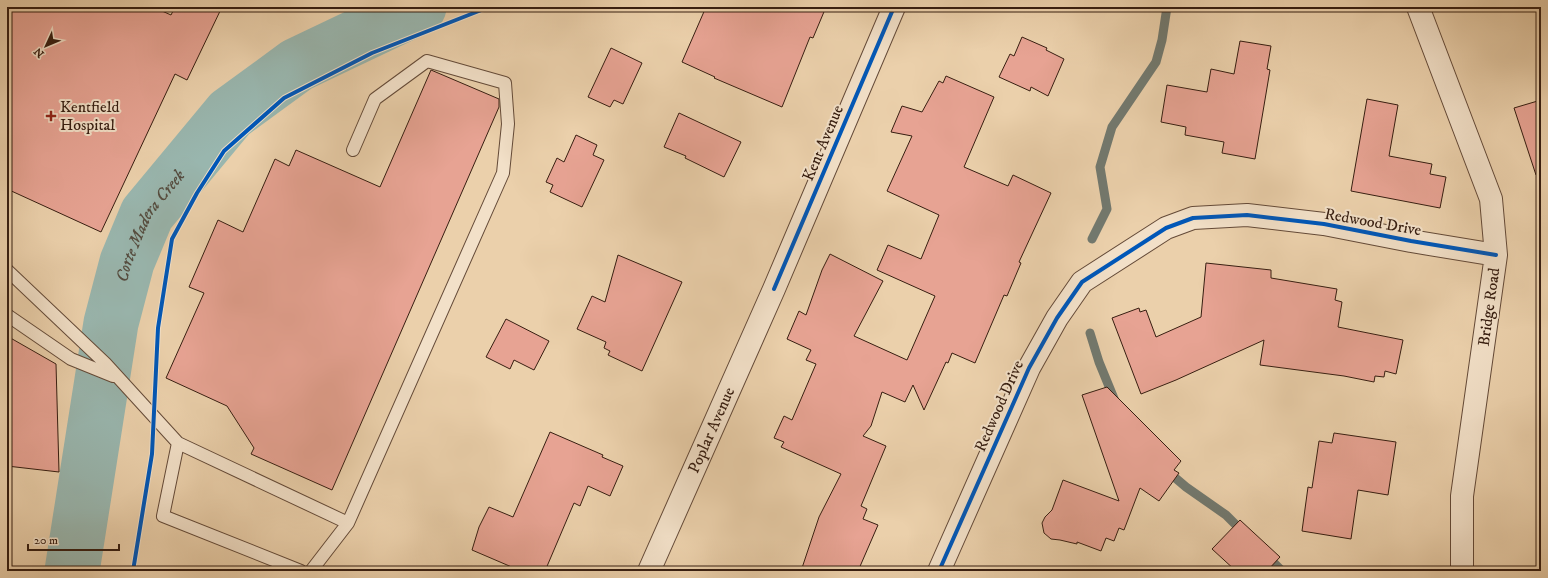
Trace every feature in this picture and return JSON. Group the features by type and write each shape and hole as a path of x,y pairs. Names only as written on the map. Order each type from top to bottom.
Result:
{"street":[{"name":"Kent Avenue","path":"774,289 894,7"},
{"name":"Bridge Road","path":"1418,7 1491,199 1496,255 1462,496 1462,571"},
{"name":"Redwood Drive","path":"939,571 1028,368 1057,318 1082,282 1166,228 1193,218 1248,215 1324,224 1411,241 1496,255"},
{"name":"Poplar Avenue","path":"649,571 774,289"}],"lane":[{"path":"311,571 348,523 503,173 508,124 505,83 427,61 374,99 353,150"},
{"path":"7,270 119,378 178,444 348,523"},
{"path":"7,315 71,359 119,378"},
{"path":"178,444 163,516 301,571"}],"building":[{"path":"7,7 153,7 171,15 175,7 222,7 187,80 175,74 101,232 7,189"},
{"path":"706,7 826,7 813,38 810,37 782,107 714,78 715,77 682,62"},
{"path":"1022,37 1047,48 1046,50 1064,59 1048,96 1031,87 1030,91 999,77 1010,54 1014,56"},
{"path":"1240,41 1271,46 1267,69 1270,70 1255,159 1222,153 1224,142 1185,135 1186,127 1161,122 1167,85 1207,92 1211,69 1234,74"},
{"path":"611,48 642,63 623,104 614,100 610,107 588,97"},
{"path":"431,70 499,99 499,107 332,490 251,454 254,448 227,406 166,378 204,293 189,287 218,220 243,232 275,159 289,166 296,150 380,187"},
{"path":"946,76 994,97 964,167 1008,186 1013,175 1051,193 1019,262 1021,263 1007,296 1004,295 975,363 952,353 948,363 946,362 924,410 913,385 905,402 882,392 871,426 863,436 886,446 861,506 867,509 863,519 878,525 858,571 801,571 819,517 841,474 781,447 784,442 774,438 784,416 792,420 816,364 806,360 811,350 787,339 799,311 806,315 822,270 830,254 883,281 854,336 907,360 935,296 877,270 888,245 921,259 939,215 887,191 912,136 891,132 902,106 922,112 939,81 943,83"},
{"path":"1367,99 1398,105 1389,156 1432,164 1430,174 1446,177 1440,208 1351,191"},
{"path":"1541,100 1541,174 1536,175 1514,108"},
{"path":"679,113 741,142 724,177 685,158 686,156 664,147"},
{"path":"576,135 597,145 593,155 604,160 582,207 550,192 553,185 546,182 557,158 564,162"},
{"path":"618,255 682,282 642,371 608,355 610,351 604,348 606,342 577,329 592,296 605,302"},
{"path":"1206,263 1271,270 1271,278 1337,289 1335,300 1342,302 1338,327 1403,340 1396,374 1385,371 1384,377 1375,376 1374,382 1344,376 1260,365 1264,340 1176,380 1141,394 1112,318 1139,308 1140,312 1146,310 1156,337 1201,317"},
{"path":"506,319 549,341 534,370 514,360 510,369 486,357"},
{"path":"7,336 56,364 59,472 7,466"},
{"path":"1107,387 1181,461 1174,470 1179,473 1159,501 1140,488 1124,530 1119,528 1114,541 1106,538 1101,551 1077,542 1077,544 1051,539 1044,533 1042,523 1045,517 1052,510 1063,480 1119,501 1082,395"},
{"path":"550,432 603,455 602,457 623,466 610,496 588,486 580,506 574,503 545,571 521,571 472,550 479,527 489,507 513,517"},
{"path":"1334,433 1396,442 1388,495 1358,490 1351,539 1302,531 1308,487 1312,488 1319,441 1332,443"},
{"path":"1240,520 1280,557 1267,571 1236,571 1212,549"}],"waterway":[{"name":"Corte Madera Creek","path":"72,571 111,323 127,262 147,214 230,114 297,65 419,7"},
{"path":"1092,239 1107,209 1100,167 1112,127 1156,62 1162,40 1167,7"},
{"path":"1090,333 1099,362 1115,401"},
{"path":"1166,470 1186,487 1226,515 1244,533"},
{"path":"1266,555 1282,571"}],"cycle path":[{"path":"133,571 152,454 158,328 172,239 197,193 224,151 284,98 372,53 489,7"},
{"path":"774,289 894,7"},
{"path":"939,571 1029,368 1057,318 1082,282 1166,228 1193,218 1247,215 1324,224 1411,241 1496,255"}],"place":[{"name":"Kentfield Hospital","path":"51,116"}]}
